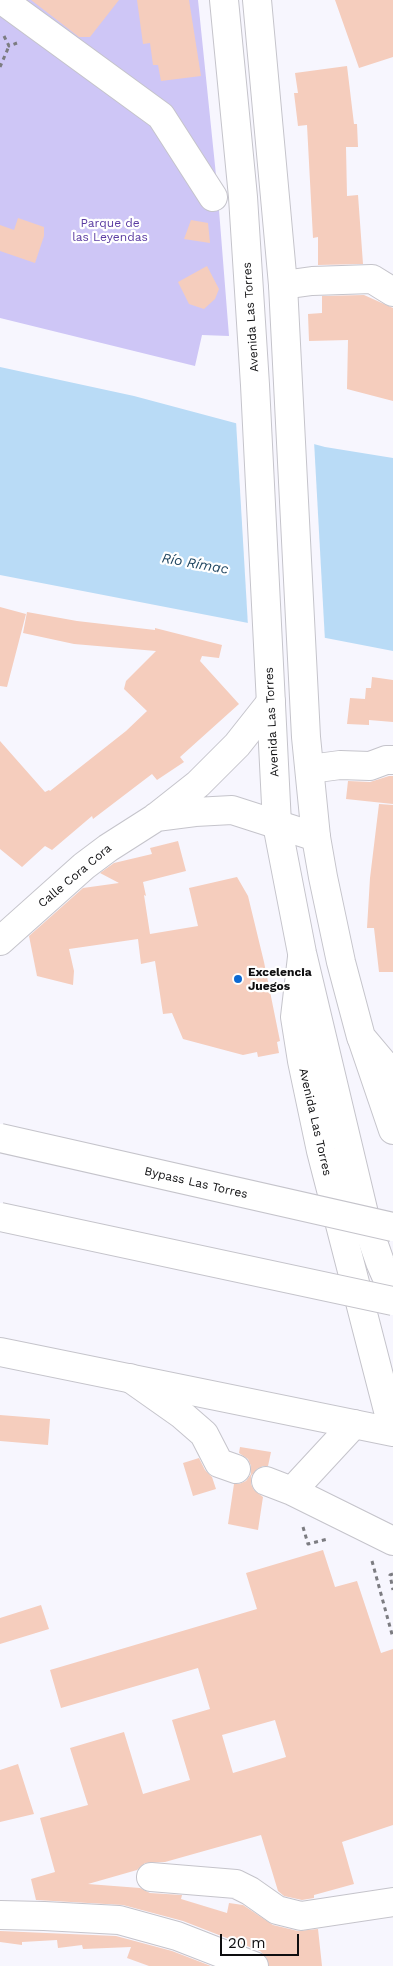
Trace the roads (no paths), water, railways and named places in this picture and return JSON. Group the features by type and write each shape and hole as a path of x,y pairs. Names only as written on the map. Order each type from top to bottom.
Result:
{"main road":[{"path":"2,0 161,116 213,197"},
{"name":"Avenida Las Torres","path":"224,0 243,197 255,385 277,824 302,953 295,1017 302,1061 321,1151 393,1431"},
{"path":"257,0 284,285 305,685 306,737 316,837 341,962 361,1037 393,1130"},
{"path":"284,285 312,281 372,279 393,292"},
{"name":"Calle Cora Cora","path":"0,941 84,866 155,818 198,784 237,745 270,694"},
{"path":"310,769 340,765 370,766 386,760 393,760"},
{"name":"Calle Cora Cora","path":"155,818 195,812 232,810 316,837"},
{"path":"302,953 366,1222 393,1292"},
{"path":"361,1037 393,1076"},
{"name":"Bypass Las Torres","path":"0,1138 393,1227"},
{"path":"0,1217 393,1301"},
{"path":"0,1352 393,1431"},
{"path":"130,1378 181,1414 204,1434 219,1463 236,1469"},
{"path":"292,1491 354,1424"},
{"path":"266,1481 292,1491 393,1541"},
{"path":"151,1878 236,1884 250,1891 277,1910 301,1916 393,1902"},
{"path":"0,1915 119,1920 177,1936 254,1966"}],"water":[{"name":"Río Rímac","path":"0,367 134,396 325,447 393,458 393,651 0,575"}],"place":[{"name":"Excelencia Juegos","path":"238,979"}],"park label":[{"name":"Parque de las Leyendas","path":"110,230"}]}
